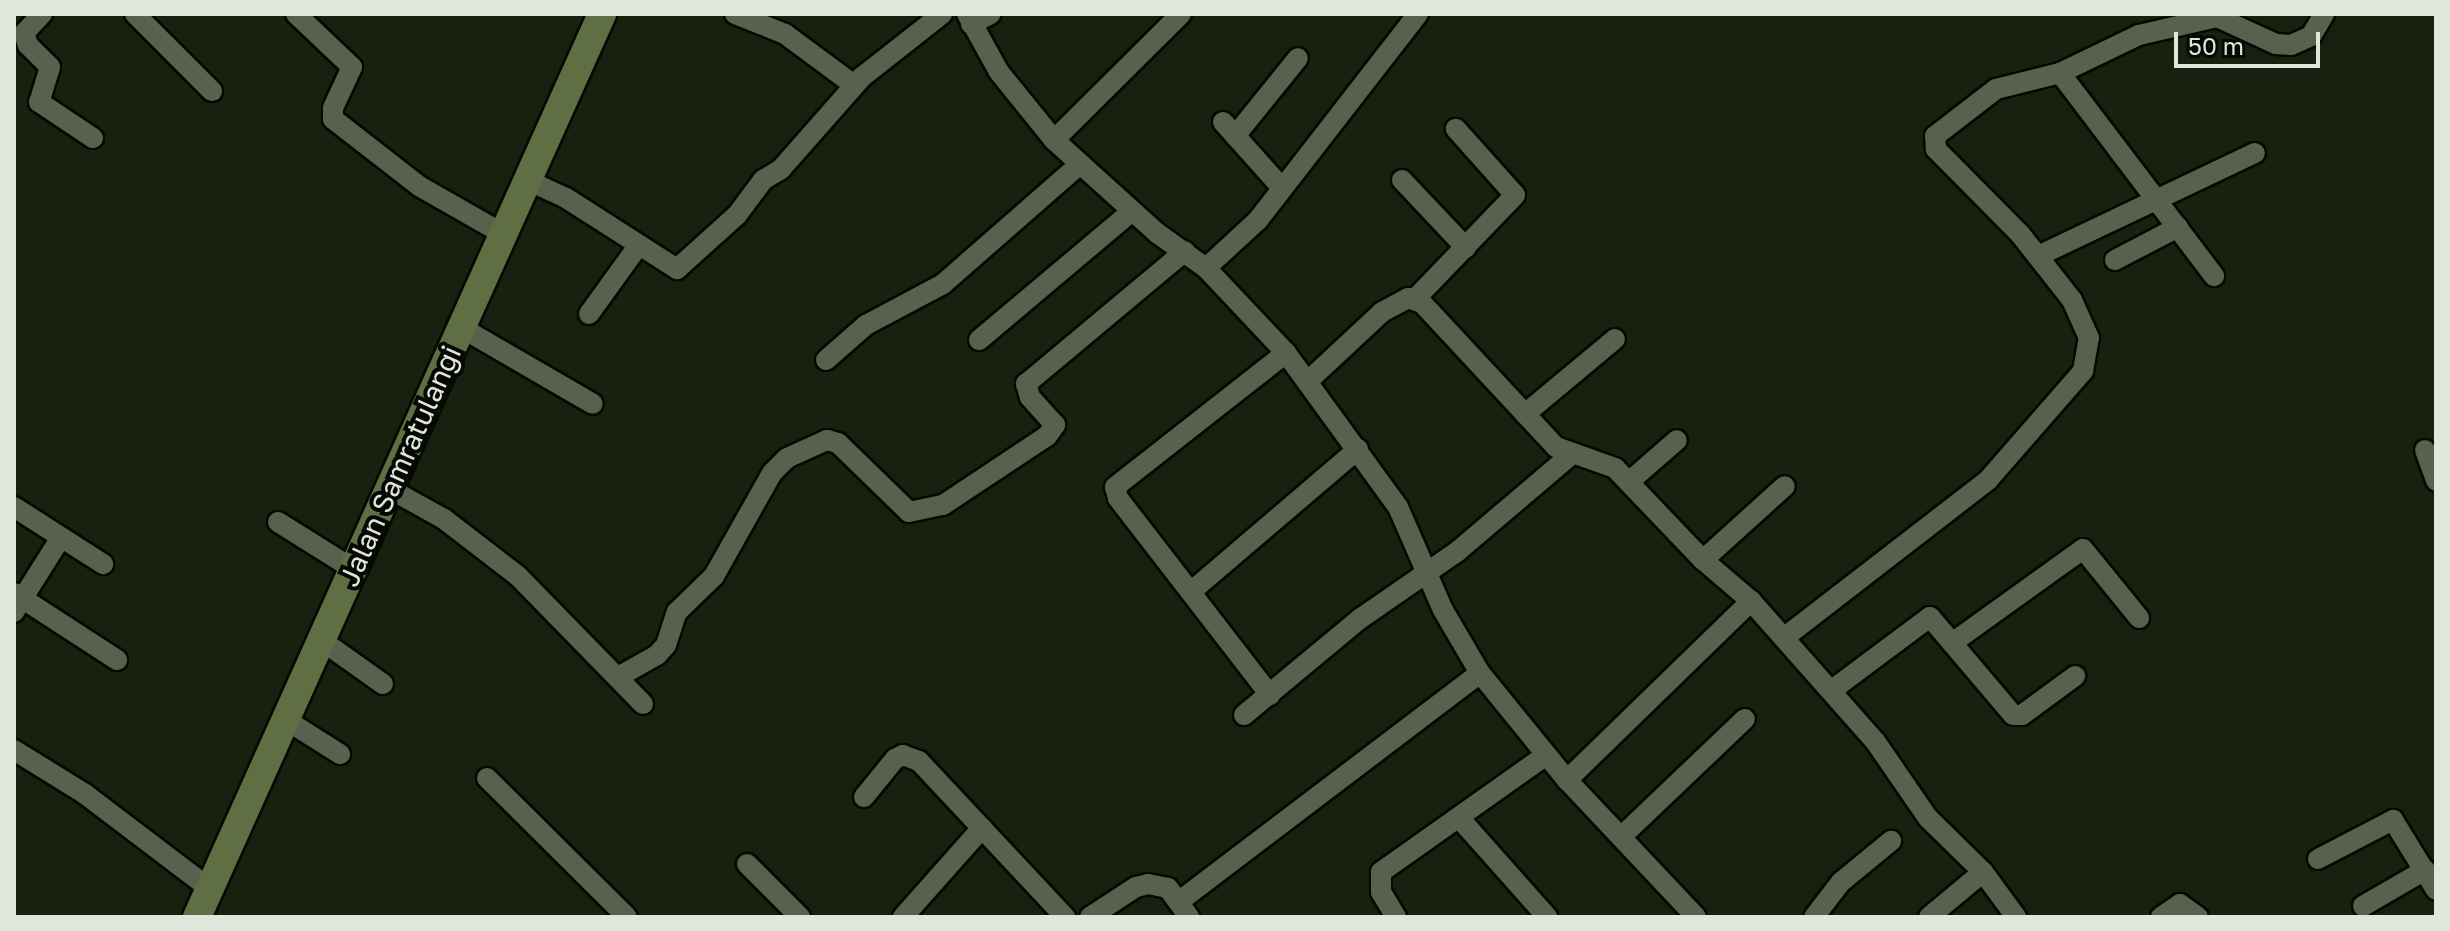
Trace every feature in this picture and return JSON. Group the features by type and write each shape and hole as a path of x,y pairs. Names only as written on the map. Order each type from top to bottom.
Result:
{"main road":[{"name":"Jalan Samratulangi","path":"197,917 602,14"}],"street":[{"path":"42,14 24,33 28,45 50,67 39,102 93,138"},
{"path":"135,14 212,91"},
{"path":"296,14 352,67 333,108 333,119 419,186 503,234"},
{"path":"735,14 785,34 854,85"},
{"path":"527,180 566,198 638,246 679,268 737,215 763,180 781,169 854,85 942,14"},
{"path":"991,14 969,19 999,72 1054,140 1132,211 1206,268 1286,353 1398,507 1443,610 1480,673 1567,780 1696,917"},
{"path":"1054,140 1181,14"},
{"path":"1206,268 1258,220 1418,14"},
{"path":"1785,637 1968,497 2075,382 2089,347 2085,324 2038,256 1933,142 1942,128 1981,97 2060,73 2139,35 2208,17 2225,19 2276,44 2291,45 2311,36 2324,14"},
{"path":"1282,188 1229,129 1298,58"},
{"path":"2060,73 2214,276"},
{"path":"1307,382 1382,312 1400,300 1415,299 1515,195 1456,129"},
{"path":"2038,256 2160,202 2255,153"},
{"path":"826,360 866,325 943,284 1080,164"},
{"path":"1402,180 1466,248"},
{"path":"979,340 1132,211"},
{"path":"2115,260 2178,227"},
{"path":"589,314 638,246"},
{"path":"618,677 648,662 666,645 677,612 714,576 772,473 787,458 814,444 838,443 909,512 943,505 1047,436 1055,425 1030,397 1026,384 1185,251"},
{"path":"1415,299 1556,447 1615,468 1703,560 1751,601 1832,690 1928,818 1983,872 2016,917"},
{"path":"462,328 593,404"},
{"path":"1525,414 1615,339"},
{"path":"1270,695 1193,590 1118,498 1115,487 1286,353"},
{"path":"1630,481 1677,440"},
{"path":"1193,590 1358,449"},
{"path":"2425,450 2436,481"},
{"path":"1244,715 1361,618 1427,570 1572,454"},
{"path":"1703,560 1785,486"},
{"path":"388,488 444,519 518,576 643,704"},
{"path":"14,507 103,564"},
{"path":"278,522 353,569"},
{"path":"60,539 17,601 117,660"},
{"path":"1952,643 2083,549 2139,618"},
{"path":"1567,780 1751,601"},
{"path":"1832,690 1926,618 1933,618 2013,715 2022,715 2075,676"},
{"path":"321,640 383,684"},
{"path":"1090,917 1136,887 1168,888 1185,909 1480,673"},
{"path":"1621,837 1745,719"},
{"path":"286,720 340,754"},
{"path":"14,750 85,794 210,889"},
{"path":"1396,917 1381,892 1381,872 1461,820 1546,755"},
{"path":"864,797 895,759 911,757 1065,917"},
{"path":"487,778 627,917"},
{"path":"1461,820 1547,917"},
{"path":"2318,859 2393,820 2436,890"},
{"path":"903,917 982,828"},
{"path":"1814,917 1852,872 1891,841"},
{"path":"747,864 800,917"},
{"path":"2363,906 2425,870"},
{"path":"1929,917 1983,872"},
{"path":"2161,917 2180,904 2198,917"}]}
